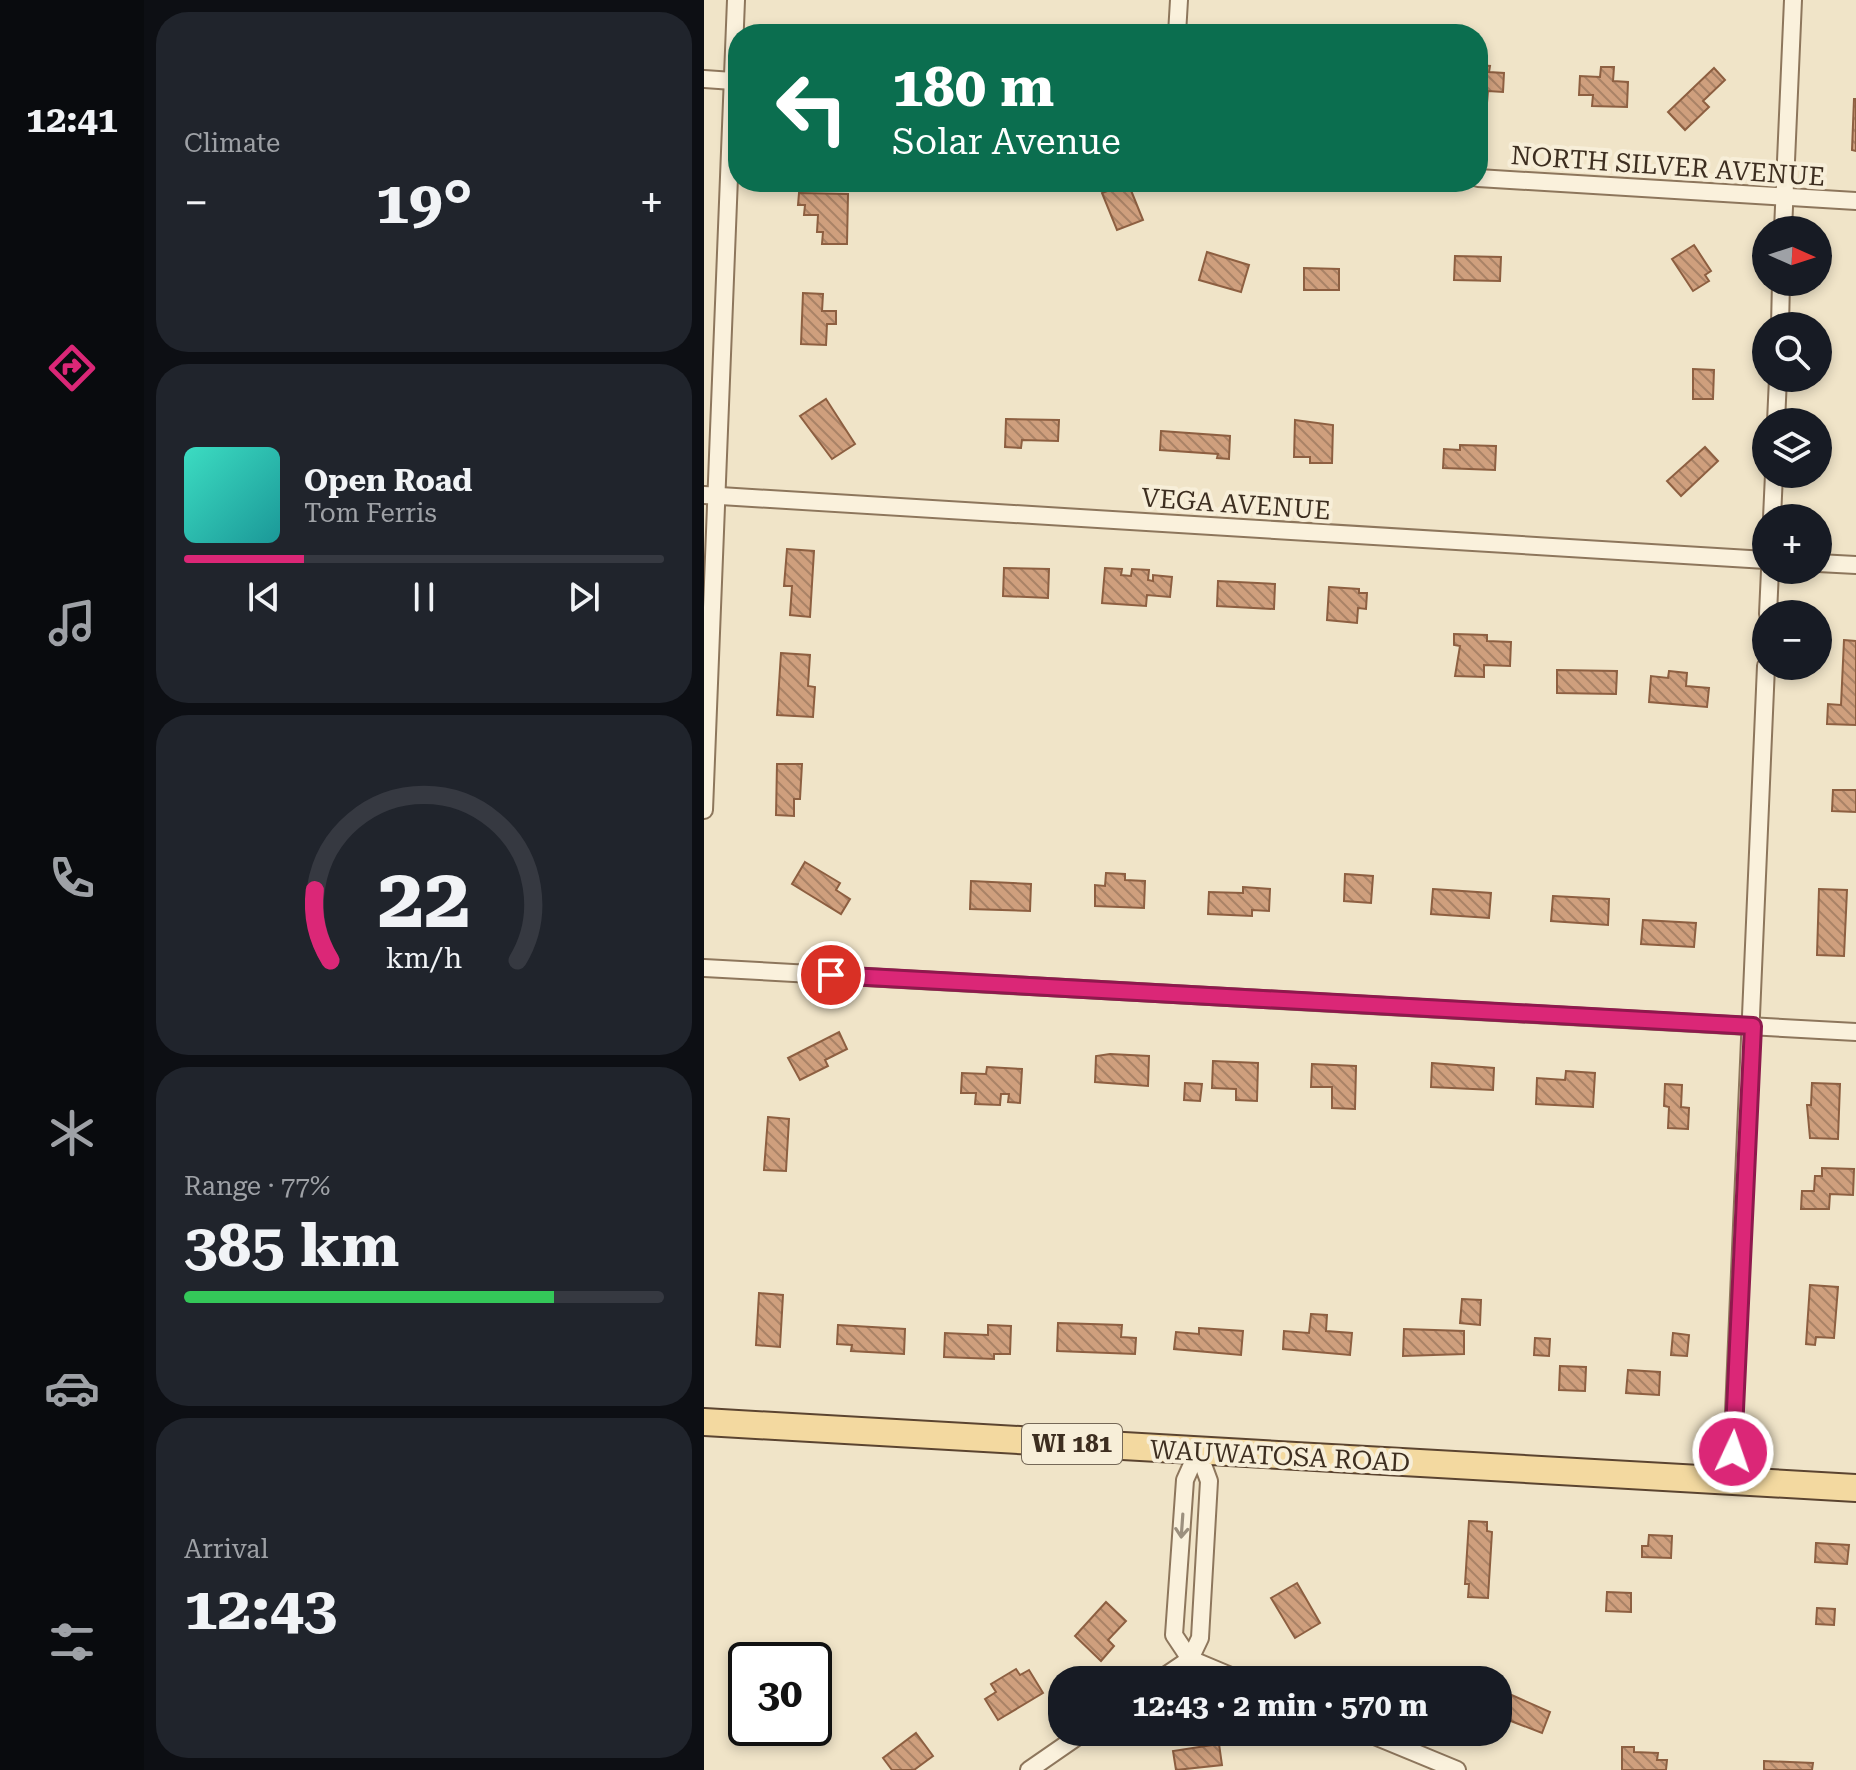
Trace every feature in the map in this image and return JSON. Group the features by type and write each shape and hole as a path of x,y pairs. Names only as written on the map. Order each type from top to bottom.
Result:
{"main road":[{"name":"WAUWATOSA ROAD","path":"704,1422 1856,1488"}],"street":[{"path":"735,24 736,0"},
{"path":"1178,24 1179,0"},
{"path":"1784,216 1793,0"},
{"path":"704,79 728,81"},
{"path":"704,810 710,495 728,171"},
{"name":"NORTH SILVER AVENUE","path":"1488,179 1856,201"},
{"name":"VEGA AVENUE","path":"710,495 1752,559"},
{"path":"1832,564 1856,565"},
{"path":"1731,1482 1765,680"},
{"path":"704,968 1856,1032"},
{"path":"1180,1666 1190,1659 1200,1638 1209,1481 1198,1451"},
{"path":"1198,1451 1185,1480 1174,1635 1190,1659 1207,1666"},
{"path":"1029,1770 1064,1746"},
{"path":"1399,1746 1457,1770"}],"building":[{"path":"1488,66 1489,72 1504,73 1503,92 1488,91"},
{"path":"1601,67 1614,67 1613,81 1628,82 1627,107 1592,106 1593,95 1579,95 1580,76 1600,77"},
{"path":"1714,68 1725,80 1703,101 1709,107 1685,130 1668,112"},
{"path":"1856,99 1856,151 1852,150"},
{"path":"1132,192 1143,220 1117,230 1102,193"},
{"path":"799,193 848,194 847,244 822,244 823,232 817,232 818,215 804,215 805,205 798,205"},
{"path":"1694,245 1711,271 1705,275 1709,281 1693,291 1672,259"},
{"path":"1207,252 1249,265 1241,292 1199,280"},
{"path":"1455,256 1501,257 1500,281 1454,280"},
{"path":"1304,268 1339,269 1339,290 1304,290"},
{"path":"803,293 823,294 822,311 836,311 836,324 827,324 826,345 801,344"},
{"path":"1693,369 1714,370 1713,399 1693,399"},
{"path":"826,399 855,444 832,459 800,416"},
{"path":"1006,419 1059,420 1058,441 1022,440 1021,448 1005,447"},
{"path":"1295,420 1333,425 1332,463 1310,463 1310,457 1294,457"},
{"path":"1161,431 1230,436 1229,459 1217,458 1218,454 1160,450"},
{"path":"1460,445 1496,446 1495,470 1443,468 1444,449 1460,450"},
{"path":"1705,447 1718,461 1681,496 1667,481"},
{"path":"787,549 814,551 810,617 790,615 792,586 784,586"},
{"path":"1004,568 1049,569 1048,598 1003,596"},
{"path":"1105,568 1122,569 1121,575 1131,576 1132,569 1149,570 1148,580 1153,581 1153,575 1172,577 1170,597 1147,595 1146,606 1102,603"},
{"path":"1218,581 1275,584 1274,609 1217,606"},
{"path":"1329,587 1359,589 1359,593 1367,593 1366,609 1358,608 1357,623 1327,620"},
{"path":"1454,634 1487,635 1487,641 1511,642 1510,666 1484,665 1484,677 1455,676 1460,646 1454,645"},
{"path":"1844,640 1856,641 1856,725 1827,724 1828,704 1841,705"},
{"path":"781,653 810,655 808,686 815,687 813,717 777,715"},
{"path":"1557,670 1617,671 1616,694 1557,693"},
{"path":"1669,671 1687,673 1686,686 1709,688 1707,707 1649,702 1651,676 1668,678"},
{"path":"777,764 802,764 800,799 794,799 794,816 776,815"},
{"path":"1833,790 1856,790 1856,812 1832,811"},
{"path":"805,862 840,883 836,890 850,899 841,914 792,884"},
{"path":"1106,873 1125,874 1125,880 1145,881 1144,908 1095,906 1095,885 1105,886"},
{"path":"1345,874 1373,876 1371,903 1344,901"},
{"path":"971,881 1031,884 1030,911 970,909"},
{"path":"1243,887 1270,889 1269,911 1252,910 1252,916 1208,914 1209,892 1243,893"},
{"path":"1433,889 1491,893 1489,918 1431,914"},
{"path":"1819,889 1847,890 1844,956 1817,955"},
{"path":"1553,896 1609,899 1608,925 1551,921"},
{"path":"1643,920 1696,923 1694,947 1641,944"},
{"path":"839,1032 847,1049 825,1060 828,1066 800,1080 788,1058"},
{"path":"1096,1056 1149,1056 1148,1086 1095,1082"},
{"path":"1213,1061 1258,1063 1257,1101 1236,1100 1236,1089 1212,1088"},
{"path":"1432,1063 1494,1068 1493,1090 1431,1087"},
{"path":"1312,1064 1356,1066 1355,1109 1332,1108 1332,1087 1311,1087"},
{"path":"987,1067 1022,1069 1020,1103 1008,1102 1009,1094 1001,1094 1000,1105 975,1104 976,1093 961,1093 962,1073 986,1074"},
{"path":"1566,1071 1595,1073 1593,1107 1536,1104 1537,1078 1565,1080"},
{"path":"1185,1083 1202,1084 1200,1101 1184,1100"},
{"path":"1812,1083 1840,1084 1838,1139 1810,1138 1807,1105 1811,1105"},
{"path":"1665,1084 1682,1085 1681,1107 1689,1108 1688,1129 1668,1128 1669,1107 1664,1106"},
{"path":"768,1117 789,1119 786,1171 764,1170"},
{"path":"1822,1168 1854,1169 1853,1195 1830,1194 1829,1209 1801,1209 1802,1191 1814,1191 1815,1176 1822,1176"},
{"path":"1810,1285 1838,1287 1834,1338 1816,1337 1815,1345 1806,1344"},
{"path":"759,1293 783,1295 780,1347 756,1345"},
{"path":"1462,1299 1481,1300 1480,1325 1460,1323"},
{"path":"1311,1314 1327,1315 1326,1331 1352,1333 1350,1355 1283,1349 1284,1331 1309,1333"},
{"path":"1058,1323 1122,1325 1121,1337 1136,1338 1135,1354 1057,1351"},
{"path":"838,1325 905,1329 904,1354 851,1351 852,1345 837,1344"},
{"path":"988,1325 1011,1326 1010,1354 994,1354 994,1359 944,1357 945,1333 988,1335"},
{"path":"1199,1328 1243,1331 1241,1355 1174,1349 1176,1332 1199,1334"},
{"path":"1404,1329 1464,1331 1464,1354 1403,1356"},
{"path":"1673,1333 1689,1335 1687,1356 1671,1355"},
{"path":"1535,1338 1550,1339 1549,1356 1534,1355"},
{"path":"1560,1366 1586,1367 1585,1391 1559,1390"},
{"path":"1628,1370 1660,1372 1659,1395 1626,1393"},
{"path":"1469,1521 1487,1522 1487,1531 1492,1532 1488,1598 1468,1597 1469,1584 1465,1584"},
{"path":"1649,1535 1672,1536 1671,1558 1642,1557 1642,1546 1648,1546"},
{"path":"1816,1543 1849,1545 1847,1564 1815,1562"},
{"path":"1297,1583 1320,1623 1295,1638 1271,1598"},
{"path":"1607,1592 1631,1593 1631,1612 1606,1611"},
{"path":"1106,1602 1126,1621 1108,1640 1114,1646 1101,1661 1075,1636"},
{"path":"1817,1608 1835,1609 1834,1625 1816,1624"},
{"path":"1016,1669 1020,1675 1029,1670 1043,1693 998,1720 985,1699 996,1692 991,1684"},
{"path":"1512,1695 1550,1712 1542,1733 1512,1721"},
{"path":"916,1733 933,1756 914,1770 892,1770 883,1758"},
{"path":"1219,1746 1222,1765 1176,1770 1173,1751"},
{"path":"1622,1747 1634,1747 1634,1752 1658,1753 1657,1760 1667,1760 1666,1770 1622,1770"},
{"path":"1764,1761 1813,1763 1812,1770 1764,1770"}],"route":[{"path":"831,975 1753,1026 1733,1452"}]}
